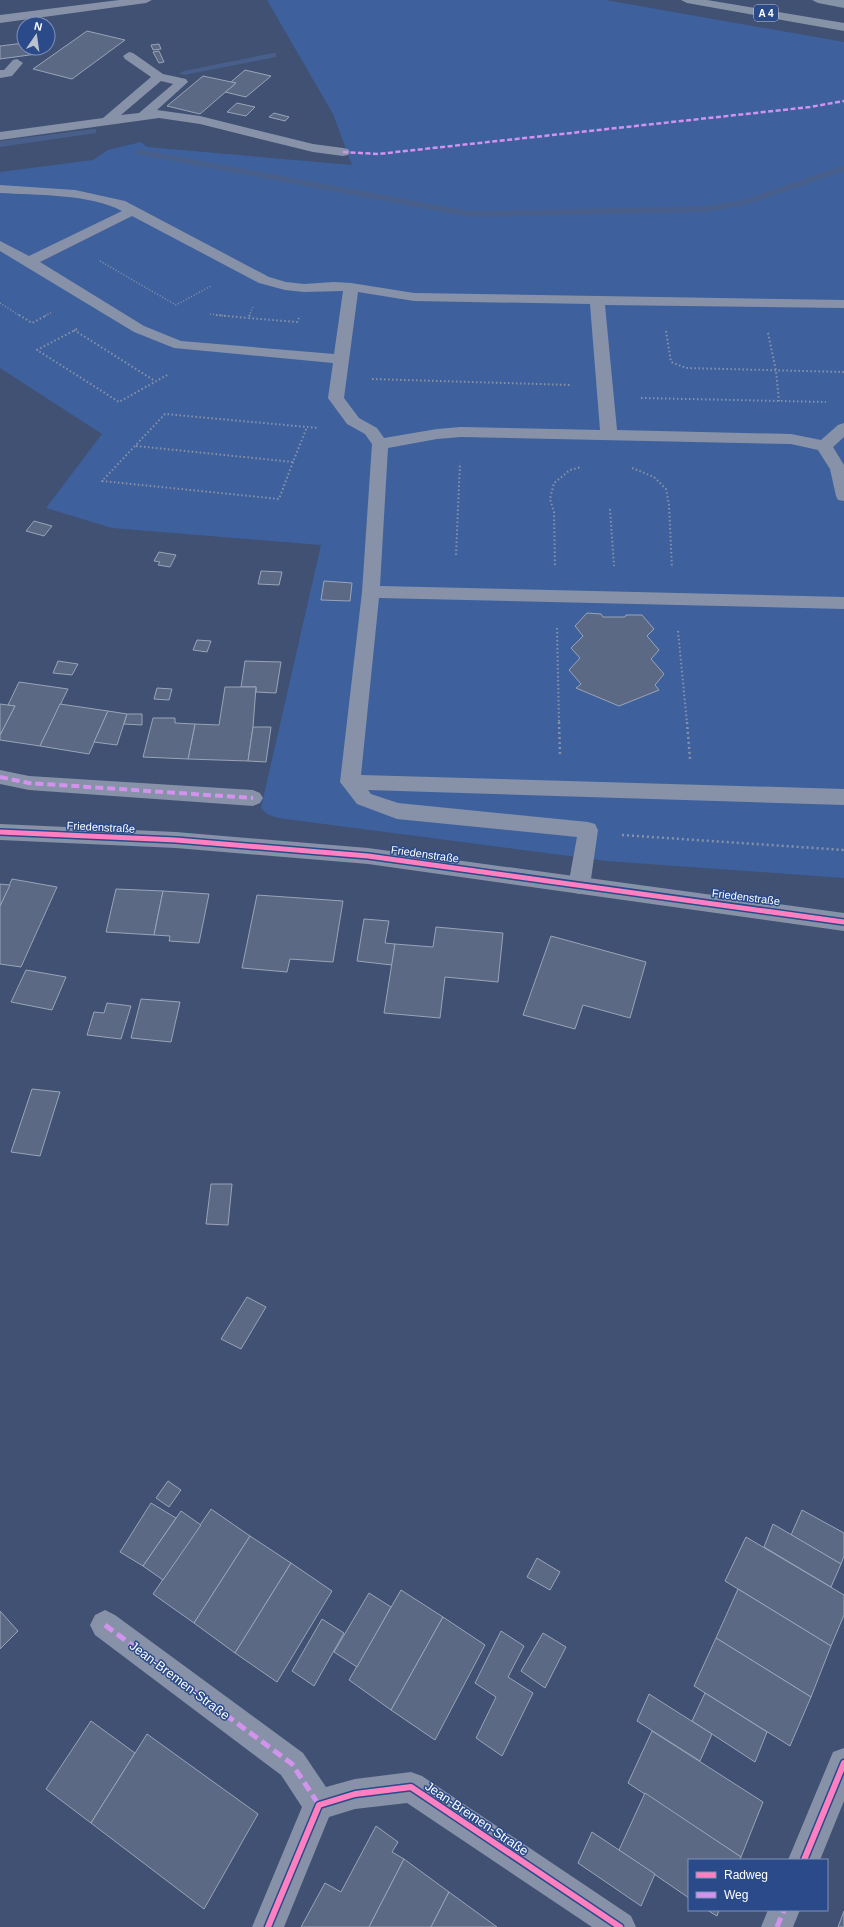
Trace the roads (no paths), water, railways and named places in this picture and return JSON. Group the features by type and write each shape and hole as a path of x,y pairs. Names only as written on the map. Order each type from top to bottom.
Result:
{"highway":[{"name":"A 4","path":"687,0 844,27"},
{"path":"818,0 844,4"}],"street":[{"path":"0,19 146,0"},
{"path":"129,56 159,77 182,82 143,116"},
{"path":"0,74 8,73 17,63"},
{"path":"107,121 159,77"},
{"path":"0,136 159,114 200,120 313,148 344,152"},
{"path":"0,189 73,194 103,198 134,210 264,280 286,286 304,288 334,286 351,287 414,297 844,304"},
{"path":"29,262 134,210"},
{"path":"0,245 139,329 179,345 340,359"},
{"path":"351,287 340,359 336,398 353,421 371,431 380,444 371,592 350,782 364,799 397,811 588,830 579,886"},
{"path":"597,300 608,434"},
{"path":"824,446 844,428"},
{"path":"380,444 437,434 461,432 791,439 824,446 838,469 844,496"},
{"path":"371,592 844,603"},
{"path":"0,777 29,783 253,798"},
{"path":"350,782 844,797"},
{"name":"Friedenstraße","path":"0,832 176,840 368,856 579,886 822,917 844,922"},
{"name":"Jean-Bremen-Straße","path":"105,1625 292,1764 319,1805 355,1794 411,1787 620,1927"},
{"path":"804,1859 844,1763"},
{"path":"268,1927 319,1805"},
{"path":"777,1927 784,1911"}],"waterway":[{"path":"184,73 273,55"},
{"path":"0,144 93,131"},
{"path":"139,152 464,213 480,214 672,211 708,209 745,202 844,168"}]}
